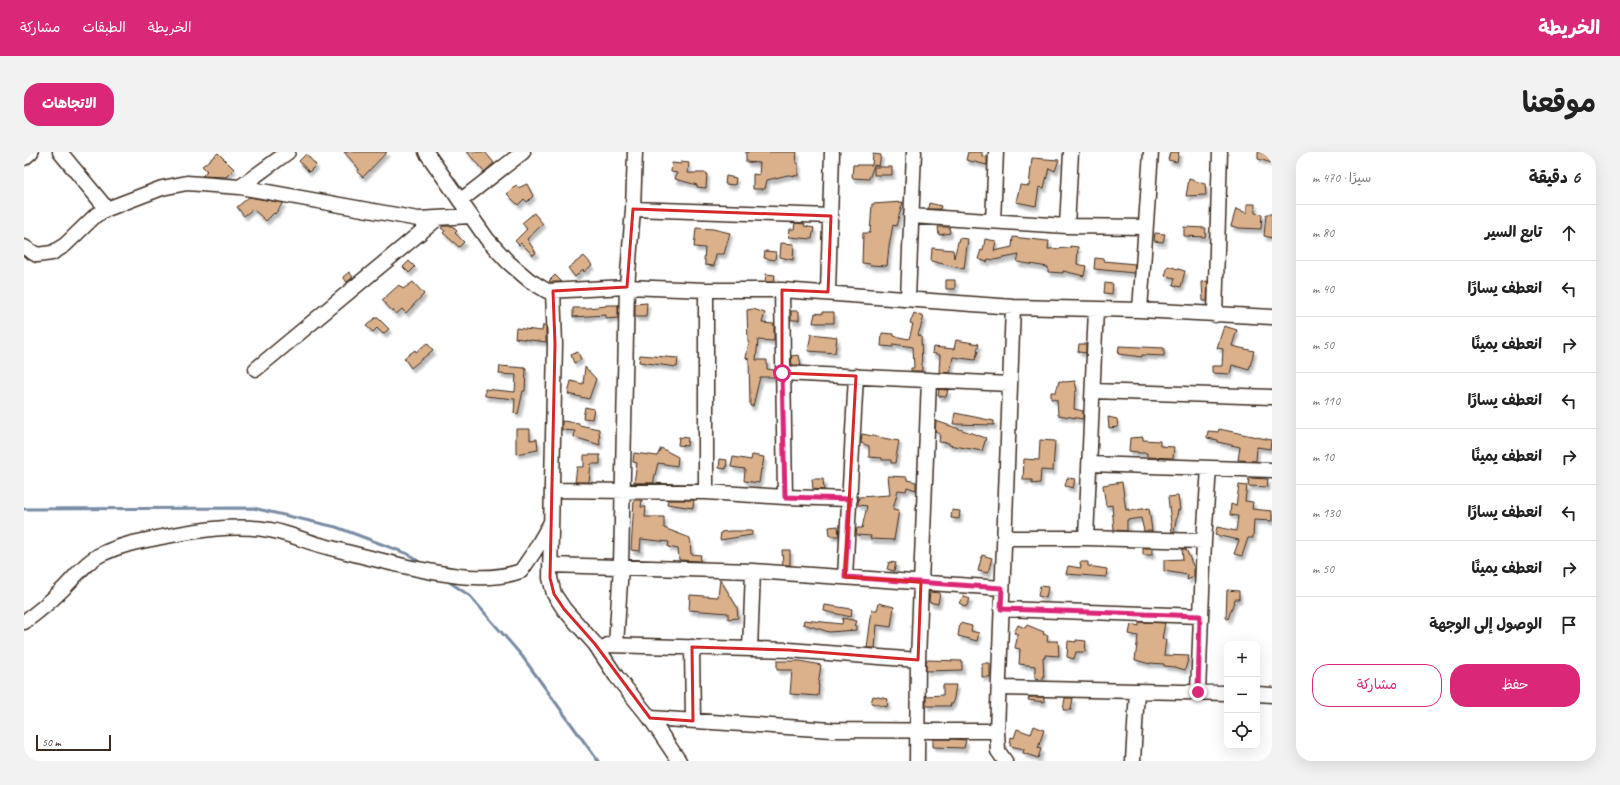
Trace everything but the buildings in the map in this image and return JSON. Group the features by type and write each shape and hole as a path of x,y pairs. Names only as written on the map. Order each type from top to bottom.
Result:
{"street":[{"path":"24,158 31,152"},
{"path":"60,152 107,209"},
{"path":"240,187 288,152"},
{"path":"426,152 487,239 508,262 541,288 553,291 627,287 706,290 782,290 828,292 1013,307 1140,310 1272,317"},
{"path":"460,201 523,152"},
{"path":"616,645 621,566 627,287 634,209 635,152"},
{"path":"828,292 832,152"},
{"path":"908,298 914,152"},
{"path":"993,221 996,152"},
{"path":"1067,226 1070,152"},
{"path":"1140,310 1151,152"},
{"path":"1215,315 1220,152"},
{"path":"24,247 37,255 52,253 64,245 96,215 107,209 170,185 186,183 240,187 418,219 471,216"},
{"path":"634,209 831,216"},
{"path":"911,216 1067,226 1145,227"},
{"path":"256,369 438,218"},
{"path":"706,290 706,492"},
{"path":"782,290 782,373 785,497"},
{"path":"553,291 555,344 550,578 554,594 564,609 595,644 616,676 650,718 678,761"},
{"path":"1005,761 998,752 997,731 1013,307"},
{"path":"1086,538 1096,309"},
{"path":"782,373 1009,384"},
{"path":"845,577 856,376"},
{"path":"916,761 918,660 929,380"},
{"path":"1093,391 1272,396"},
{"path":"1089,464 1272,470"},
{"path":"1198,692 1200,616 1209,468"},
{"path":"552,490 706,492 850,499"},
{"path":"24,622 41,610 82,569 102,553 126,544 185,533 227,527 272,530 352,554 441,574 472,578 497,576 521,571 550,524"},
{"path":"1004,538 1086,538 1204,541"},
{"path":"550,565 753,571 1002,588"},
{"path":"750,649 753,571"},
{"path":"1001,609 1200,616"},
{"path":"595,644 796,650 918,660"},
{"path":"692,647 693,721"},
{"path":"999,688 1224,693"},
{"path":"1133,761 1137,691"},
{"path":"1260,694 1272,695"},
{"path":"650,718 832,730 997,731"}],"highlighted area":[{"path":"633,209 831,216 828,292 782,290 782,373 856,376 845,577 921,582 918,660 789,650 692,647 693,721 650,718 595,644 564,609 554,594 550,578 555,344 553,291 627,287"}],"waterway":[{"path":"24,509 253,508 336,527 408,554 422,564"},
{"path":"445,579 470,596 522,656 598,761"}],"route":[{"path":"782,373 785,497 850,499 845,577 1002,588 1001,609 1200,616 1198,692"}]}
